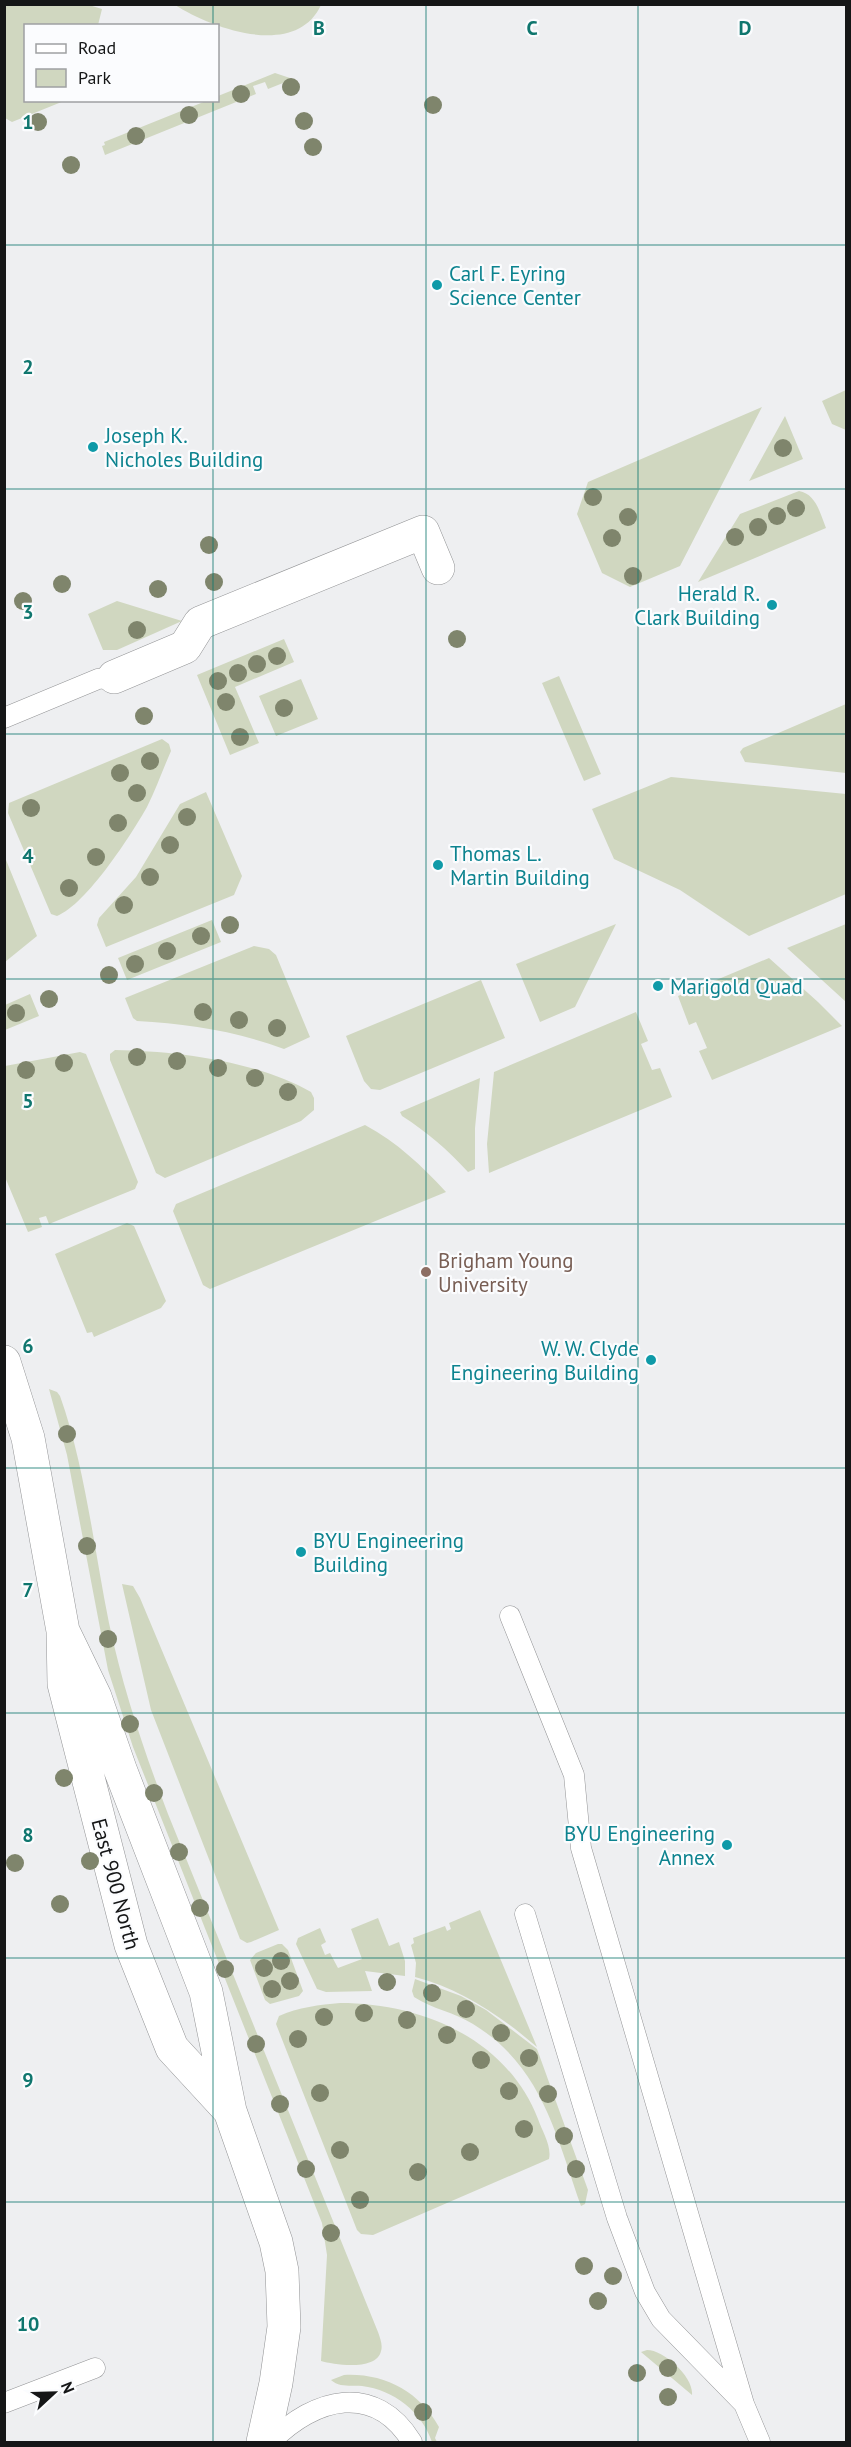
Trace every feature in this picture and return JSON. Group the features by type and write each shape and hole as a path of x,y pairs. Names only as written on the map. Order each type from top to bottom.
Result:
{"street":[{"path":"114,676 185,647 200,623 423,532 438,568"},
{"name":"East 900 North","path":"4,1362 22,1416 32,1463 63,1631 64,1684 131,1945 172,2048 230,2111"},
{"name":"East 900 North","path":"63,1631 95,1697 120,1769 206,1992 230,2111 276,2242 282,2271 284,2327 276,2383 263,2442"}],"lane":[{"path":"4,718 98,679 114,676"},
{"path":"510,1616 574,1775 581,1848 744,2404 760,2442"},
{"path":"525,1914 617,2218 645,2292 661,2319 744,2404"},
{"path":"4,2403 95,2368"},
{"path":"271,2442 308,2414 327,2405 347,2402 366,2403 383,2411 395,2420 412,2442"}],"green space":[{"path":"5,5 89,5 102,9 98,24 24,24 24,102 62,102 12,122 5,118"},
{"path":"175,5 321,5 309,21 293,31 274,35 231,30"},
{"path":"275,73 293,79 268,89 265,82 253,86 256,94 105,155 102,146 105,145 104,142 204,102 219,102 219,96"},
{"path":"846,390 846,430 832,424 822,401"},
{"path":"762,407 680,566 630,587 602,573 577,514 588,482"},
{"path":"785,416 803,459 749,481"},
{"path":"799,491 813,500 826,528 698,582 740,514"},
{"path":"117,601 182,621 117,650 103,650 88,614"},
{"path":"284,639 294,662 235,687 259,743 230,755 197,675"},
{"path":"559,676 601,774 584,781 542,683"},
{"path":"301,679 318,719 276,736 259,696"},
{"path":"846,704 846,773 745,762 740,752 743,748"},
{"path":"162,739 169,744 171,751 147,807 130,834 107,868 81,898 57,916 51,914 8,813 9,803"},
{"path":"671,777 846,794 846,894 749,936 680,890 614,859 592,809"},
{"path":"206,792 242,876 234,895 106,947 97,925 99,918 136,877 180,804"},
{"path":"4,855 37,936 5,962 4,962"},
{"path":"212,920 221,942 127,980 118,958"},
{"path":"616,924 575,1007 540,1022 516,964"},
{"path":"846,924 846,1002 787,948"},
{"path":"254,946 269,949 276,955 310,1037 284,1049 230,1033 193,1026 137,1021 133,1018 125,998"},
{"path":"769,958 842,1026 712,1080 699,1051 707,1048 696,1022 689,1025 678,996"},
{"path":"481,980 505,1038 380,1090 371,1089 364,1081 346,1036"},
{"path":"30,994 39,1016 5,1030 5,1005"},
{"path":"636,1012 648,1041 641,1044 652,1070 660,1068 672,1097 489,1173 487,1144 494,1072"},
{"path":"115,1050 190,1056 266,1072 311,1092 314,1098 314,1110 301,1121 165,1178 156,1173 110,1060 110,1054"},
{"path":"80,1052 86,1054 138,1182 135,1189 49,1224 46,1216 39,1218 42,1227 28,1232 5,1177 5,1066"},
{"path":"480,1078 475,1128 475,1169 468,1172 445,1149 402,1116 400,1112"},
{"path":"365,1125 408,1155 446,1192 210,1289 203,1285 173,1211 176,1204"},
{"path":"127,1223 134,1226 166,1301 161,1308 94,1337 92,1332 87,1333 55,1254"},
{"path":"49,1389 60,1396 69,1423 88,1508 109,1623 127,1696 142,1743 168,1814 378,2332 382,2349 372,2362 355,2365 321,2361 327,2255 322,2223 133,1747 108,1670 67,1455"},
{"path":"122,1584 133,1586 140,1598 279,1930 251,1942 247,1943 240,1939 151,1710"},
{"path":"480,1910 537,2047 480,2005 432,1982 415,1977 416,1963 411,1945 414,1943 413,1938 445,1926 447,1931 451,1929 449,1923"},
{"path":"378,1918 389,1946 399,1942 405,1961 405,1976 365,1971 372,1991 326,1992 317,1989 296,1944 298,1938 320,1928 326,1942 321,1945 325,1955 330,1953 338,1968 362,1959 351,1929"},
{"path":"282,1944 288,1950 303,1991 299,1996 270,2004 265,2000 250,1960 256,1953"},
{"path":"415,1979 461,1996 486,2010 537,2049 588,2190 585,2204 581,2206 554,2128 531,2081 496,2041 473,2024 414,1997 412,1991"},
{"path":"340,2003 401,2010 431,2019 458,2031 483,2047 506,2067 524,2091 546,2139 549,2159 373,2235 361,2234 357,2230 276,2024 279,2016 294,2010"},
{"path":"647,2350 661,2354 677,2366 688,2380 692,2395 641,2352"},
{"path":"344,2375 373,2377 411,2394 431,2414 439,2427 435,2438 437,2442 432,2442 414,2412 396,2398 374,2388 342,2385 331,2380"}],"place":[{"name":"Carl F. Eyring Science Center","path":"437,285"},
{"name":"Joseph K. Nicholes Building","path":"93,447"},
{"name":"Herald R. Clark Building","path":"772,605"},
{"name":"Thomas L. Martin Building","path":"438,865"},
{"name":"Marigold Quad","path":"658,986"},
{"name":"Brigham Young University","path":"426,1272"},
{"name":"W. W. Clyde Engineering Building","path":"651,1360"},
{"name":"BYU Engineering Building","path":"301,1552"},
{"name":"BYU Engineering Annex","path":"727,1845"}]}
